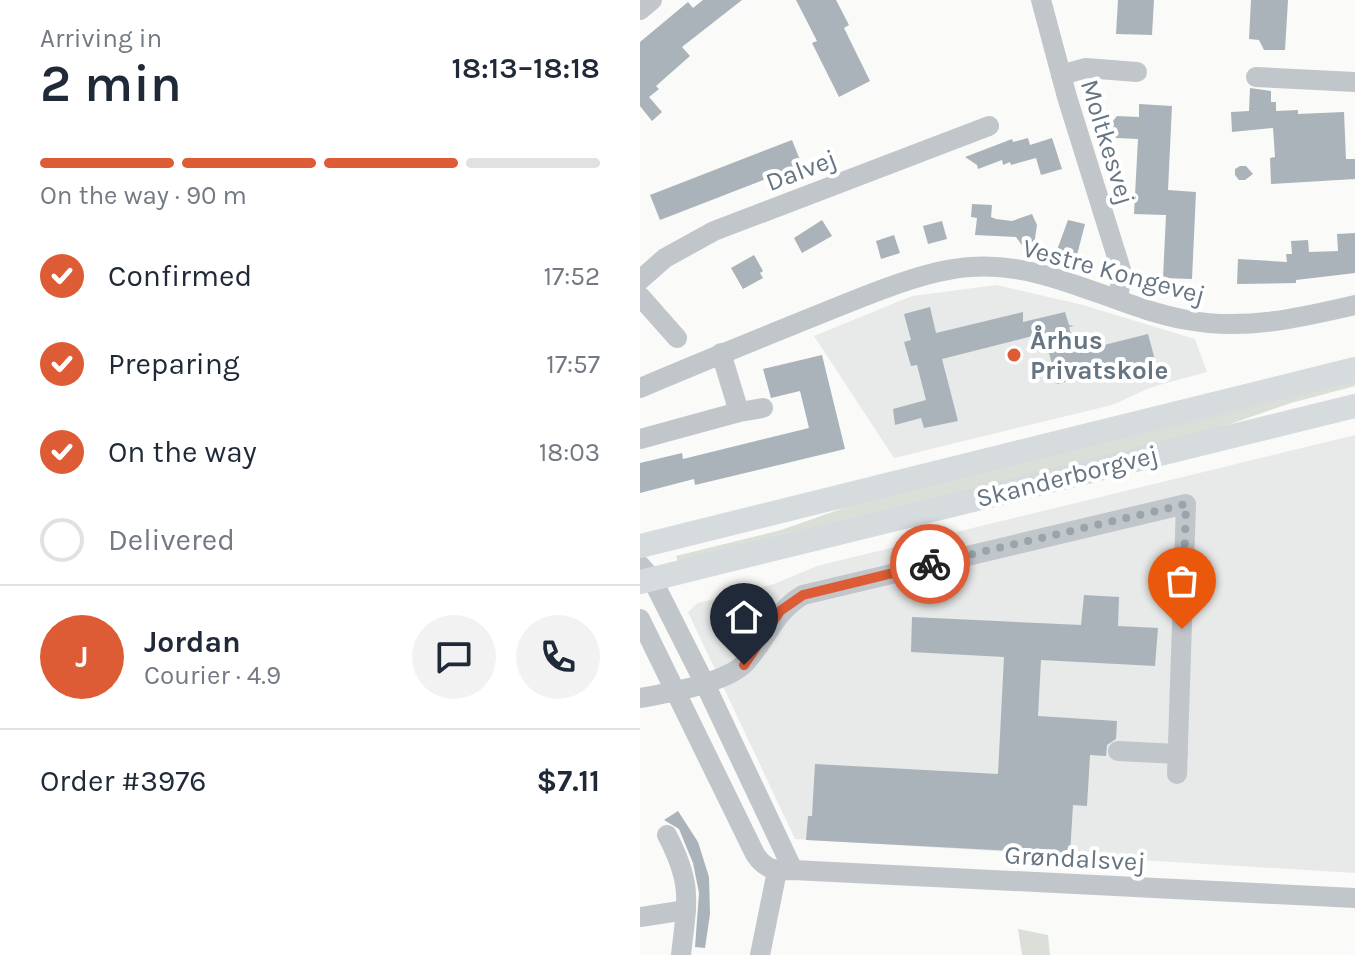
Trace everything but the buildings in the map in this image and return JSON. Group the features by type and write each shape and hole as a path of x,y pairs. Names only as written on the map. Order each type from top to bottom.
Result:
{"main road":[{"name":"Skanderborgvej","path":"640,546 1355,369"},
{"name":"Skanderborgvej","path":"644,576 1355,406"}],"street":[{"path":"640,10 652,0"},
{"name":"Moltkesvej","path":"1041,0 1122,273 1118,299"},
{"path":"1061,75 1086,68 1137,72"},
{"path":"1256,77 1355,82"},
{"name":"Dalvej","path":"640,280 665,258 714,231 989,126"},
{"name":"Vestre Kongevej","path":"640,388 866,295 942,272 971,267 1031,272 1160,314 1216,324 1254,324 1355,305"},
{"path":"640,296 677,338"},
{"path":"721,353 739,412"},
{"path":"640,439 763,408"},
{"path":"640,698 705,684 744,665 780,611 803,595 1186,504 1177,764 1118,751"},
{"path":"644,576 705,684 785,871 760,955"},
{"path":"640,619 755,854 766,867 785,871"},
{"path":"667,835 680,861 687,888 681,955"},
{"name":"Grøndalsvej","path":"785,871 1355,898"},
{"path":"640,917 686,910"}],"shaded area":[{"name":"Århus Privatskole","path":"997,285 1083,305 1195,339 1207,372 1152,387 1112,405 894,458 814,336 912,296"},
{"path":"1355,380 1355,386 1291,403 1213,430 678,562 676,556 781,530 855,504"},
{"path":"1355,435 1355,873 795,839 688,612 698,603 774,584 817,566"},
{"path":"1018,929 1048,935 1050,955 1022,955"}],"way so far":[{"path":"930,564 1186,504 1182,629"}],"place":[{"name":"Århus Privatskole","path":"1014,355"}],"route":[{"path":"744,665 780,611 803,595 930,564"}]}
